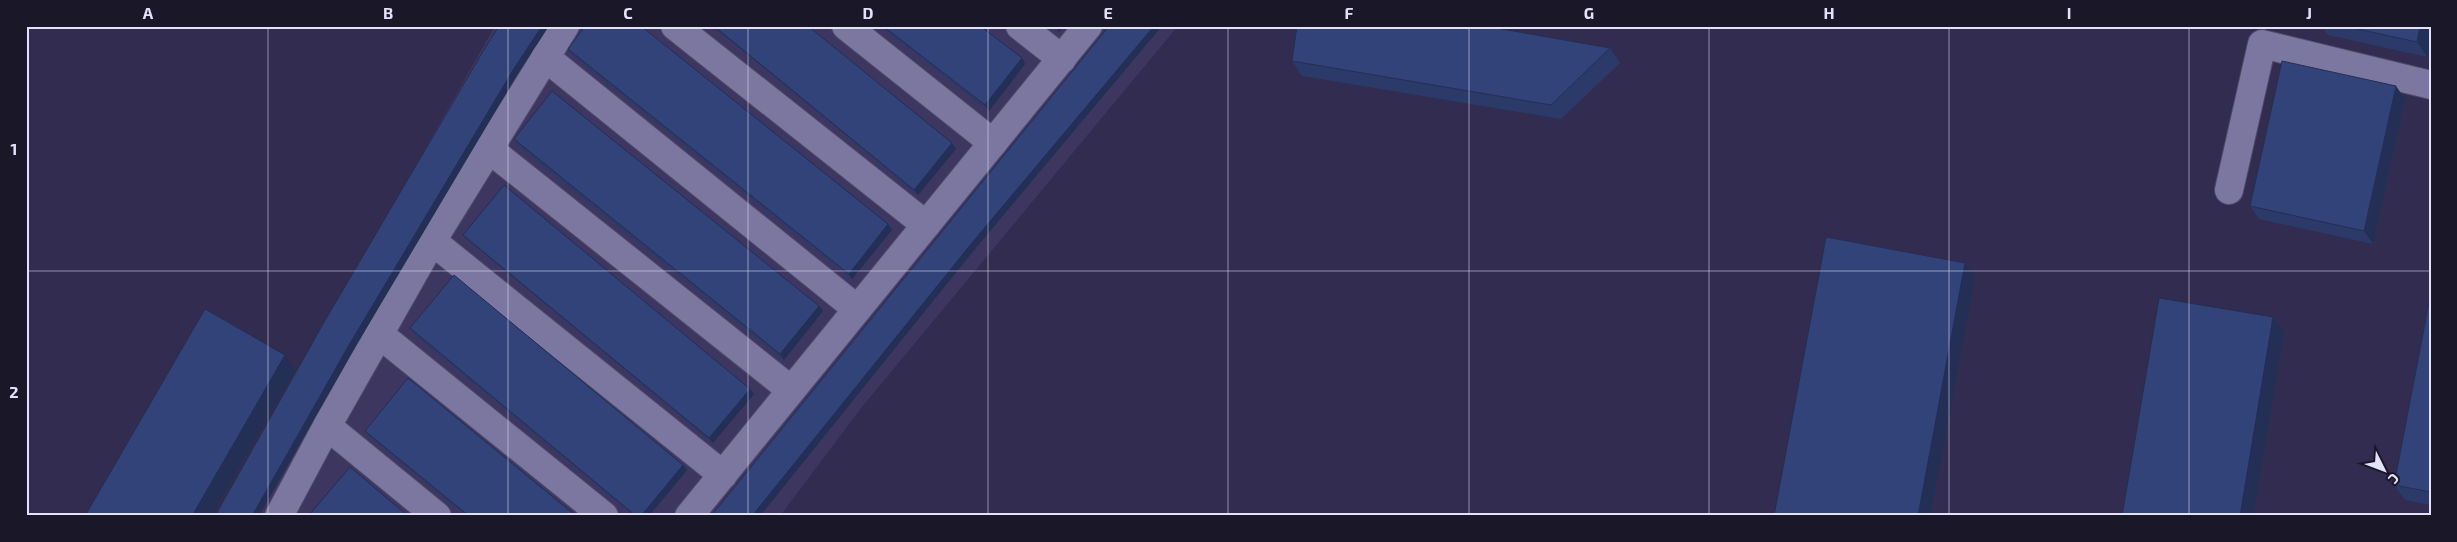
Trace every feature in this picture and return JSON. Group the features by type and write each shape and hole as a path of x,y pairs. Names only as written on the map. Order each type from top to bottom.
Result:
{"lane":[{"path":"279,516 327,426 432,241 564,26"},
{"path":"675,26 926,225"},
{"path":"846,26 993,143"},
{"path":"1020,26 1062,59"},
{"path":"689,516 1088,26"},
{"path":"2230,190 2262,44 2431,85"},
{"path":"544,57 857,310"},
{"path":"490,149 791,390"},
{"path":"432,241 723,475"},
{"path":"379,334 604,516"},
{"path":"327,426 437,516"}],"shaded area":[{"path":"495,26 1178,26 862,407 780,516 216,516"}],"building":[{"path":"499,26 542,26 513,70 349,345 252,516 215,516 323,324"},
{"path":"585,26 641,26 888,224 849,274 568,49"},
{"path":"714,26 808,26 952,143 914,190"},
{"path":"883,26 980,26 1022,58 985,105"},
{"path":"1109,26 1154,26 971,244 752,516 711,516"},
{"path":"1297,26 1485,26 1610,48 1551,105 1292,61"},
{"path":"2344,26 2420,26 2417,42"},
{"path":"2282,61 2396,86 2364,231 2250,206"},
{"path":"552,91 819,306 780,354 514,139"},
{"path":"504,185 750,389 709,438 463,235"},
{"path":"1826,237 1965,263 1918,516 1774,516"},
{"path":"454,275 683,465 641,516 636,516 410,328"},
{"path":"2431,292 2431,492 2394,485"},
{"path":"2159,298 2273,317 2240,516 2122,516"},
{"path":"205,309 285,355 192,516 85,516"},
{"path":"408,378 576,516 469,516 365,431"},
{"path":"350,467 408,516 312,516 310,514"}]}
